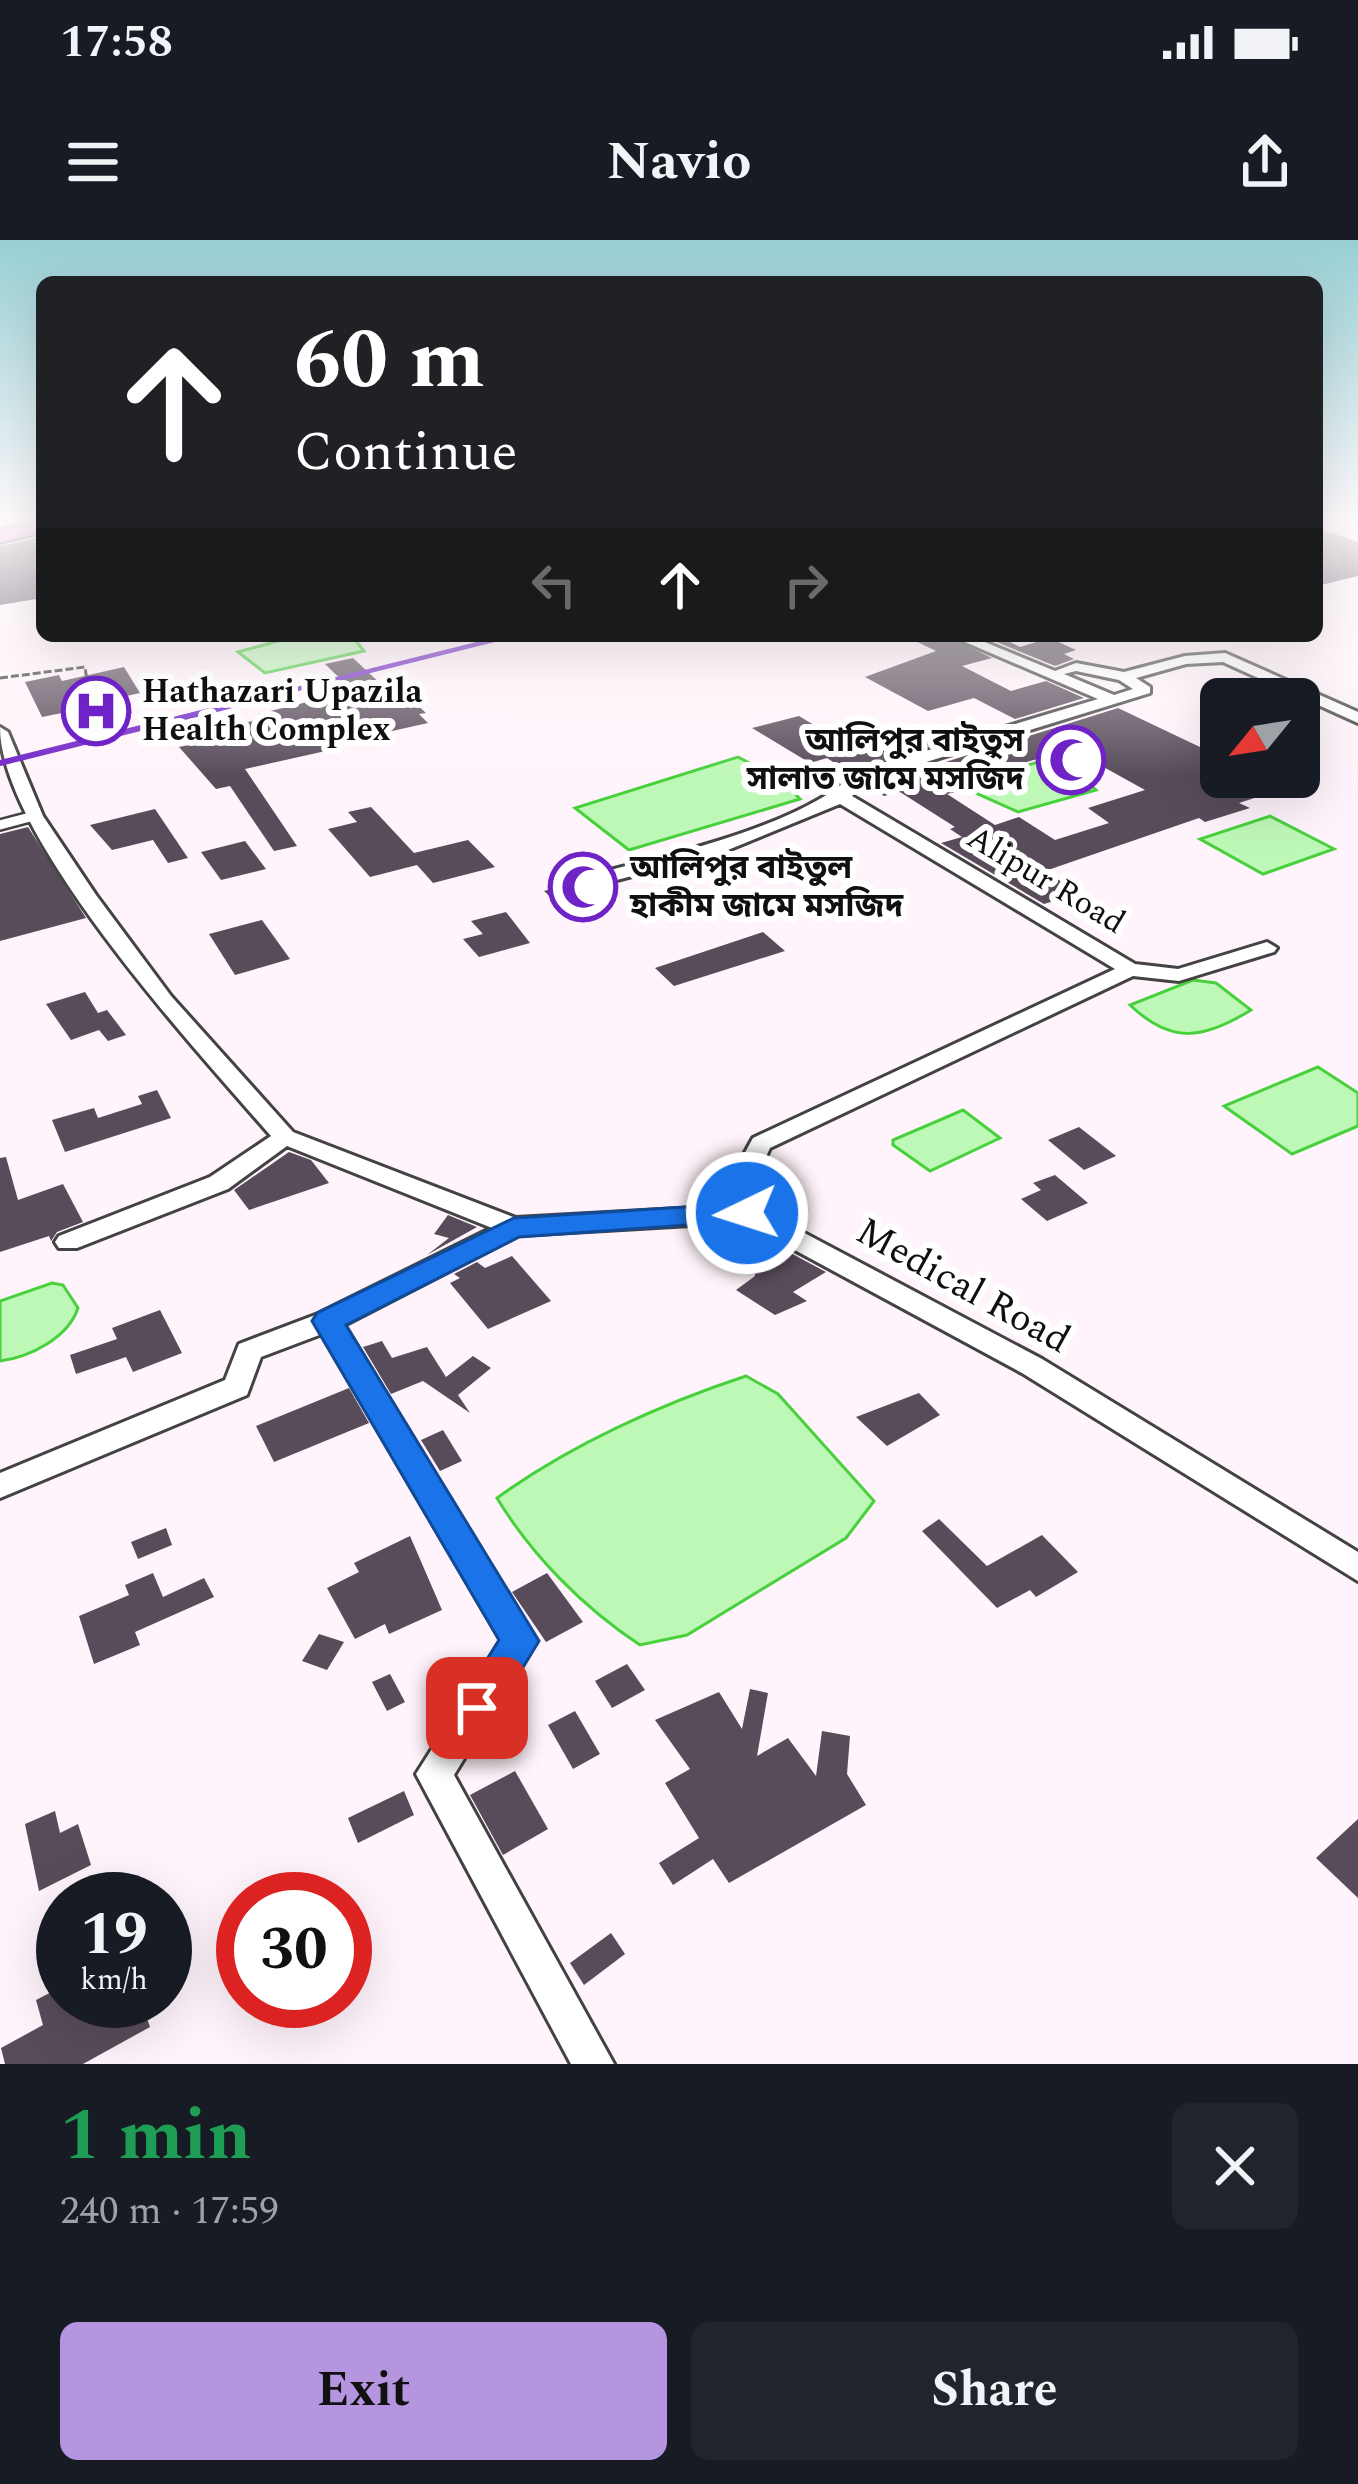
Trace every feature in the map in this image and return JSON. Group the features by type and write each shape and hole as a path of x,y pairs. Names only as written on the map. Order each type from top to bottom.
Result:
{"street":[{"path":"974,642 1111,700"},
{"path":"1124,677 1185,660 1225,657 1358,718"},
{"path":"613,875 717,848 842,796 862,776 1144,690 1124,677 1076,667 1052,672"},
{"path":"0,732 34,816 164,1000 285,1136 514,1227"},
{"name":"Alipur Road","path":"842,796 1130,970"},
{"path":"1130,970 1179,975 1267,948"},
{"name":"Alipur Road","path":"747,1213 740,1189 745,1167 761,1143 1130,970"},
{"path":"68,1242 219,1183 285,1136"},
{"path":"0,1486 237,1387 249,1351 328,1321 514,1227 747,1213"},
{"name":"Medical Road","path":"747,1213 1032,1366 1358,1568"},
{"path":"328,1321 520,1641 434,1774 593,2064"}],"lane":[{"path":"0,825 34,816"}],"path":[{"path":"0,678 85,667 89,695"}],"shaded area":[{"path":"274,642 357,642 364,651 265,673 238,652"},
{"path":"738,757 783,781 800,799 629,850 575,808"},
{"path":"1042,761 1077,773 1096,790 1018,812 969,790 965,783"},
{"path":"1270,816 1334,849 1263,874 1200,839"},
{"path":"1193,980 1216,983 1251,1010 1218,1027 1189,1033 1160,1027 1130,1005"},
{"path":"1318,1067 1358,1093 1358,1126 1292,1154 1224,1106"},
{"path":"963,1110 1000,1138 930,1171 893,1145 893,1140"},
{"path":"52,1283 63,1285 78,1308 73,1319 46,1344 0,1361 0,1301"},
{"path":"746,1376 778,1394 874,1501 846,1538 687,1635 640,1645 561,1579 497,1498 617,1428"}],"building":[{"path":"917,642 959,642 992,658 962,666 1011,691 1046,681 1084,698 1015,719 974,698 928,711 865,677 936,651"},
{"path":"997,642 1020,647 1059,642 1076,650 1064,654 1074,659 1055,666"},
{"path":"353,658 384,687 395,684 426,713 419,714 428,723 383,733 373,724 326,734 339,748 245,769 297,846 274,851 230,786 216,789 179,747 228,737 221,728 261,719 258,714 353,691 325,664"},
{"path":"124,667 140,693 122,697 132,713 69,725 62,713 42,717 25,682 59,675 62,681"},
{"path":"1118,708 1200,747 1200,798 1254,798 1239,803 1250,808 1205,822 1199,818 1045,871 1079,893 1044,904 941,843 962,837 950,829 955,827 900,792 884,796 869,786","holes":["1048,756 1067,767 1091,760 1145,790 1088,808 1109,823 1055,840 1019,817 995,825 947,794 963,790 952,783"]},
{"path":"799,716 854,749 944,724 964,735 848,772 827,758 810,763 752,728"},
{"path":"371,807 414,853 468,840 495,867 433,883 417,865 370,877 328,829 357,822 348,812"},
{"path":"155,809 188,858 168,863 153,840 112,850 90,825"},
{"path":"28,827 86,918 0,941 0,834"},
{"path":"245,841 266,869 221,880 201,852"},
{"path":"598,875 615,891 559,905 544,891"},
{"path":"506,912 530,943 479,957 463,939 483,934 471,921"},
{"path":"262,920 290,959 235,975 209,934"},
{"path":"763,932 785,951 674,986 655,968"},
{"path":"85,992 98,1013 107,1010 126,1035 108,1041 99,1030 71,1040 46,1004"},
{"path":"157,1090 171,1118 65,1152 52,1120 94,1108 98,1118 142,1104 138,1096"},
{"path":"1079,1127 1116,1156 1084,1170 1048,1140"},
{"path":"289,1152 311,1160 329,1183 249,1210 234,1190"},
{"path":"6,1157 18,1200 63,1184 83,1222 57,1232 51,1241 49,1236 0,1252 0,1158"},
{"path":"1055,1175 1088,1203 1047,1221 1021,1199 1041,1190 1033,1183"},
{"path":"448,1215 477,1227 427,1255 449,1238 434,1234"},
{"path":"751,1232 826,1272 793,1292 807,1301 775,1315 736,1290 755,1276"},
{"path":"512,1256 551,1301 488,1329 450,1283 460,1278 454,1274 477,1262 485,1268"},
{"path":"160,1310 182,1353 133,1372 126,1357 76,1374 70,1355 117,1339 112,1328"},
{"path":"382,1341 392,1358 427,1347 446,1377 473,1356 491,1368 458,1395 470,1413 423,1381 391,1394 363,1347"},
{"path":"349,1388 369,1423 274,1462 256,1426"},
{"path":"919,1393 940,1415 887,1446 856,1417"},
{"path":"443,1430 462,1461 440,1471 421,1440"},
{"path":"939,1519 987,1566 1042,1535 1078,1572 1036,1597 1030,1590 997,1608 922,1531"},
{"path":"166,1528 172,1545 138,1559 131,1542"},
{"path":"410,1536 442,1610 389,1634 385,1624 355,1639 327,1588 359,1572 354,1563"},
{"path":"153,1573 163,1597 204,1578 214,1597 135,1632 140,1645 94,1664 79,1616 129,1595 125,1585"},
{"path":"547,1573 583,1622 546,1642 512,1592"},
{"path":"319,1634 344,1642 327,1670 302,1661"},
{"path":"627,1664 645,1690 612,1708 595,1681"},
{"path":"390,1674 405,1702 387,1711 372,1682"},
{"path":"750,1689 768,1693 757,1756 788,1738 816,1776 822,1731 850,1736 847,1774 866,1805 729,1883 713,1859 673,1885 659,1863 699,1838 665,1783 690,1769 655,1720 719,1692 742,1729"},
{"path":"575,1711 600,1754 573,1769 548,1725"},
{"path":"515,1771 548,1829 503,1855 470,1795"},
{"path":"404,1791 414,1815 358,1843 348,1818"},
{"path":"55,1811 60,1833 78,1824 91,1865 77,1872 36,1872 36,1877 25,1824"},
{"path":"1358,1819 1358,1898 1316,1858"},
{"path":"611,1933 625,1954 584,1985 570,1963"},
{"path":"38,2028 148,2028 83,2064 5,2064 1,2048"}],"railway":[{"path":"253,700 486,642"},
{"path":"0,763 265,697"}],"place":[{"name":"Hathazari Upazila Health Complex","path":"96,711"},
{"name":"আলিপুর বাইতুস সালাত জামে মসজিদ","path":"1071,760"},
{"name":"আলিপুর বাইতুল হাকীম জামে মসজিদ","path":"583,887"}],"route":[{"path":"477,1708 520,1641 328,1321 514,1227 747,1213"}]}
